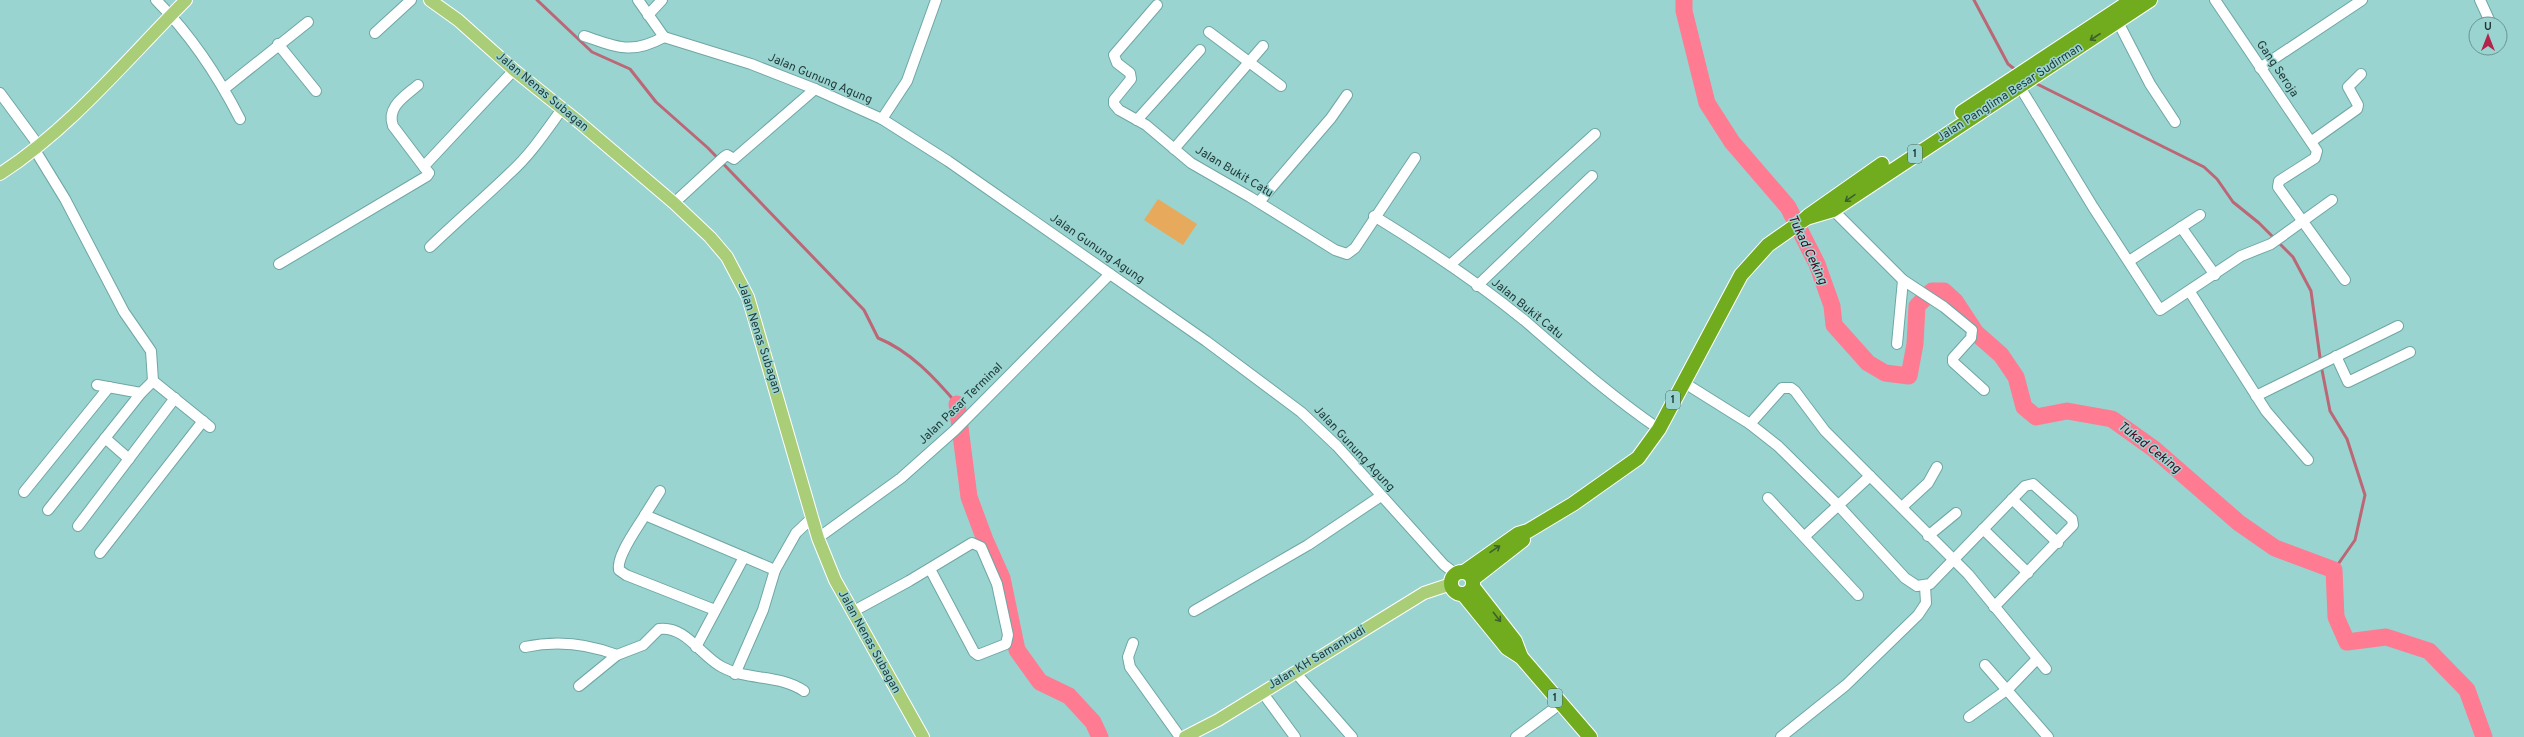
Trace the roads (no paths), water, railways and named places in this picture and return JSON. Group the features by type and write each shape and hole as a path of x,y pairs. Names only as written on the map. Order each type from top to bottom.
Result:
{"highway":[{"name":"Jalan Panglima Besar Sudirman","path":"1805,219 1833,210 2019,83 2132,0"},
{"name":"Jalan Panglima Besar Sudirman","path":"2041,67 2118,22 2150,0"},
{"name":"Jalan Panglima Besar Sudirman","path":"1463,581 1524,540 1528,531 1627,468 1647,447 1741,276 1758,254 1805,219 1820,205 2019,83"},
{"name":"1","path":"1463,581 1515,641 1521,658 1590,737"}],"main road":[{"path":"0,174 37,148 86,104 186,0"},
{"name":"Jalan Nenas Subagan","path":"430,0 458,20 514,70 674,203 710,236 728,257 743,283 818,538 835,580 923,737"},
{"name":"Jalan KH Samanhudi","path":"1185,737 1218,720 1424,593 1463,581"}],"street":[{"path":"156,0 171,15 224,89 240,119"},
{"path":"376,33 411,0"},
{"path":"584,36 628,49 636,49 664,37 638,0"},
{"path":"648,15 662,0"},
{"path":"882,119 907,81 936,0"},
{"name":"Gang Seroja","path":"2215,0 2260,68 2312,141 2318,153 2315,158 2283,178 2278,184 2279,190 2302,222"},
{"path":"2260,68 2362,0"},
{"path":"2480,0 2487,16"},
{"name":"Jalan Bukit Catu","path":"1157,5 1114,55 1117,63 1130,72 1131,80 1114,104 1137,120 1190,163 1259,202 1335,250 1347,254 1355,248 1374,216 1415,158"},
{"path":"224,89 278,44 308,22"},
{"path":"2118,22 2150,84 2175,122"},
{"path":"1209,32 1281,86"},
{"name":"Jalan Gunung Agung","path":"664,37 751,64 815,89 882,119 948,161 1206,341 1301,412 1336,446 1444,565 1463,581"},
{"path":"278,44 316,91"},
{"path":"1174,149 1263,46"},
{"path":"1137,120 1200,50"},
{"path":"424,167 514,70"},
{"path":"2312,141 2357,109 2358,105 2348,87 2361,74"},
{"path":"2019,83 2160,310 2190,292 2241,256 2271,244 2332,200"},
{"path":"279,264 427,176 429,173 393,126 391,119 391,114 400,100 418,85"},
{"path":"674,203 724,157 727,155 734,159 815,89"},
{"path":"0,93 37,148 65,198 124,312 151,351 153,381 206,424 100,553"},
{"path":"1259,202 1331,118 1347,96"},
{"path":"430,247 485,194 511,172 534,146 562,109"},
{"path":"1450,265 1595,134"},
{"path":"1477,286 1592,176"},
{"path":"1833,210 1903,280 1944,307 1968,326 1973,334 1953,358 1954,365 1984,390"},
{"path":"2129,261 2200,215"},
{"name":"Jalan Bukit Catu","path":"1374,216 1450,265 1524,320 1609,394 1658,429"},
{"path":"2302,222 2345,280"},
{"path":"2181,227 2215,275"},
{"name":"Jalan Pasar Terminal","path":"818,538 901,478 955,430 1110,274"},
{"path":"1897,344 1903,280"},
{"path":"2190,292 2229,351 2256,396 2280,430 2308,460"},
{"path":"2256,396 2398,326"},
{"path":"2336,356 2348,382 2410,352"},
{"path":"48,510 141,393 153,381"},
{"path":"1683,382 1750,424 1778,446 1838,505 1905,578 1917,586 1925,586 1930,584 2025,486 2033,484 2072,519 2072,527 1994,607"},
{"path":"97,385 141,393"},
{"path":"24,492 109,387"},
{"path":"1750,424 1782,388 1791,388 1825,431 1902,507 1928,536 1954,560 2046,669"},
{"path":"78,526 175,398"},
{"path":"105,438 129,459"},
{"path":"1902,507 1928,483 1937,467"},
{"path":"1805,536 1870,476"},
{"path":"660,491 624,550 619,562 619,570 626,575 715,610"},
{"path":"1194,611 1308,545 1381,496"},
{"path":"1768,498 1805,536 1858,595"},
{"path":"2012,499 2058,543"},
{"path":"1928,536 1956,513"},
{"path":"645,515 775,570"},
{"path":"735,674 763,610 775,570 796,533 813,517"},
{"path":"1983,529 2028,573"},
{"path":"852,612 930,569 967,544 972,543 981,547 997,584 1008,635 1006,644 984,654 978,655 974,652 930,569"},
{"path":"696,647 744,557"},
{"path":"1781,737 1846,685 1918,615 1926,603 1925,586"},
{"path":"579,686 617,655 636,650 643,646 656,630 664,628 675,630 720,666 735,674 785,681 804,691"},
{"path":"525,647 556,643 578,644 594,646 617,655"},
{"path":"1133,643 1128,658 1130,667 1180,737"},
{"path":"1969,717 2008,689 2037,659"},
{"path":"1985,665 2008,689 2048,737"},
{"path":"1295,672 1352,737"},
{"path":"1262,692 1295,737"},
{"path":"1516,737 1560,704"}],"waterway":[{"path":"537,0 592,52 630,69 656,102 708,148 864,310 878,338 901,350 921,366 957,404"},
{"name":"Tukad Ceking","path":"1684,0 1684,11 1707,103 1732,142 1788,207 1817,264 1832,306 1834,325 1868,363 1885,373 1909,376 1915,344 1917,306 1932,291 1944,291 1955,301 1976,333 2001,355 2016,377 2024,407 2036,417 2067,411 2112,419 2154,449 2239,523 2275,548 2334,570 2336,617 2347,642 2386,637 2429,651 2467,690 2484,737"},
{"path":"1974,0 2008,64 2017,71"},
{"path":"2033,82 2204,167 2217,179 2233,202 2259,223 2293,257 2311,291 2321,365 2330,411 2347,439 2365,495 2355,540 2334,570"},
{"path":"957,404 969,497 985,540 1002,578 1017,650 1040,682 1069,696 1093,722 1100,737"}]}
